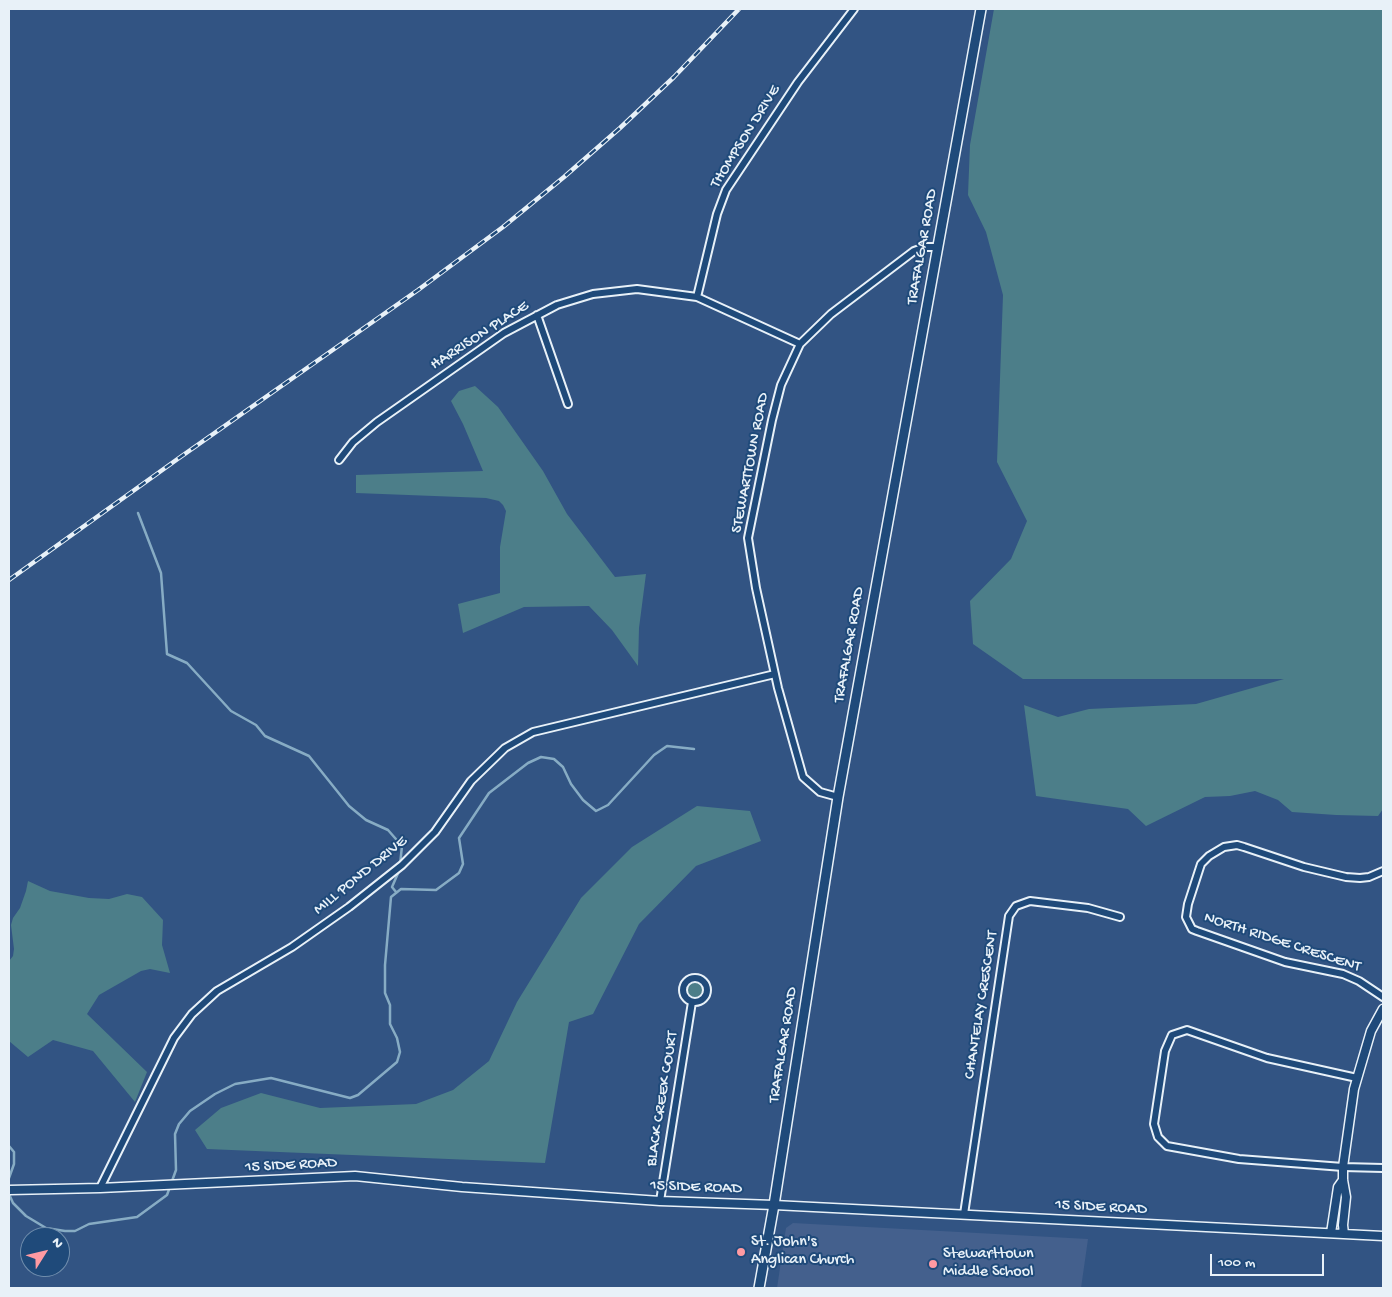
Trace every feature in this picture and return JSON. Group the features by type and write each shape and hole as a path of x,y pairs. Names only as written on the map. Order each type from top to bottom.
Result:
{"main road":[{"name":"TRAFALGAR ROAD","path":"759,1288 774,1205 838,797 981,9"}],"street":[{"name":"THOMPSON DRIVE","path":"697,297 717,214 726,190 798,82 854,9"},
{"name":"STEWARTTOWN ROAD","path":"838,797 820,792 803,777 774,674 756,588 748,538 781,385 800,344 831,314 914,251 925,247 938,247"},
{"name":"HARRISON PLACE","path":"340,460 353,442 377,422 504,333 557,305 593,294 637,289 697,297 800,344"},
{"path":"537,315 568,404"},
{"name":"MILL POND DRIVE","path":"100,1188 174,1038 192,1014 217,991 292,947 349,907 402,865 435,832 472,781 505,748 533,732 774,674"},
{"name":"NORTH RIDGE CRESCENT","path":"1383,871 1369,877 1346,877 1304,867 1244,846 1224,847 1209,856 1201,864 1188,904 1186,917 1192,929 1197,932 1285,962 1343,974 1359,981 1383,997"},
{"name":"CHANTELAY CRESCENT","path":"964,1214 1009,916 1016,906 1030,902 1088,908 1120,917"},
{"name":"BLACK CREEK COURT","path":"660,1201 692,1002"},
{"path":"1344,1234 1343,1224 1346,1197 1343,1167 1357,1078 1371,1031 1383,1010"},
{"path":"1357,1078 1267,1058 1187,1030 1172,1035 1165,1051 1154,1124 1158,1137 1167,1146 1239,1160 1383,1168"},
{"name":"15 SIDE ROAD","path":"9,1190 161,1186 355,1176 462,1187 660,1201 964,1214 1383,1236"},
{"path":"1331,1233 1338,1187 1343,1180"}],"shaded area":[{"name":"Stewarttown Middle School","path":"793,1223 1088,1239 1081,1288 777,1288 786,1228"}],"green space":[{"path":"994,9 1383,9 1383,809 1378,816 1292,812 1278,800 1255,791 1230,796 1205,797 1146,826 1128,809 1036,796 1024,705 1058,717 1089,709 1196,704 1284,679 1023,679 973,644 970,601 1011,559 1027,521 997,462 1003,295 986,232 968,195 970,145"},
{"path":"475,386 498,407 543,471 567,514 615,577 646,574 639,628 638,666 612,630 589,606 524,607 463,633 458,604 500,593 500,547 506,511 499,501 486,498 356,493 356,475 483,471 451,401 459,391"},
{"path":"697,806 750,811 761,841 696,866 639,924 593,1014 569,1022 545,1163 207,1149 195,1130 221,1108 261,1093 320,1108 416,1104 453,1090 489,1061 517,1002 581,898 632,847"},
{"path":"28,881 50,891 89,898 109,899 127,894 142,897 163,920 162,945 170,973 150,969 141,971 99,995 87,1014 147,1072 135,1102 93,1051 53,1040 28,1057 9,1041 9,961 13,956 14,949 11,925 13,918 20,908"},
{"path":"695,981 701,983 703,989 701,995 695,997 689,995 687,989 689,983"}],"waterway":[{"path":"138,513 161,573 167,654 187,663 231,711 256,725 265,736 309,756 349,806 366,820 388,830 402,846 400,865"},
{"path":"9,1194 13,1203 26,1216 46,1228 75,1231 89,1224 137,1217 167,1195 176,1170 175,1134 179,1124 190,1111 215,1094 235,1084 271,1078 350,1098 358,1095 397,1062 400,1052 397,1038 390,1024 390,1005 385,993 385,965 391,897 401,889 436,890 459,873 463,864 459,838 489,793 528,763 541,757 554,759 563,767 571,784 583,800 596,811 608,805 654,755 667,746 694,749"},
{"path":"396,892 392,887 399,871"},
{"path":"9,1146 14,1152 14,1164 9,1178"}],"railway":[{"path":"9,580 418,290 503,227 620,128 674,77 739,9"}],"place":[{"name":"St. John's Anglican Church","path":"741,1252"},
{"name":"Stewarttown Middle School","path":"933,1264"}]}
